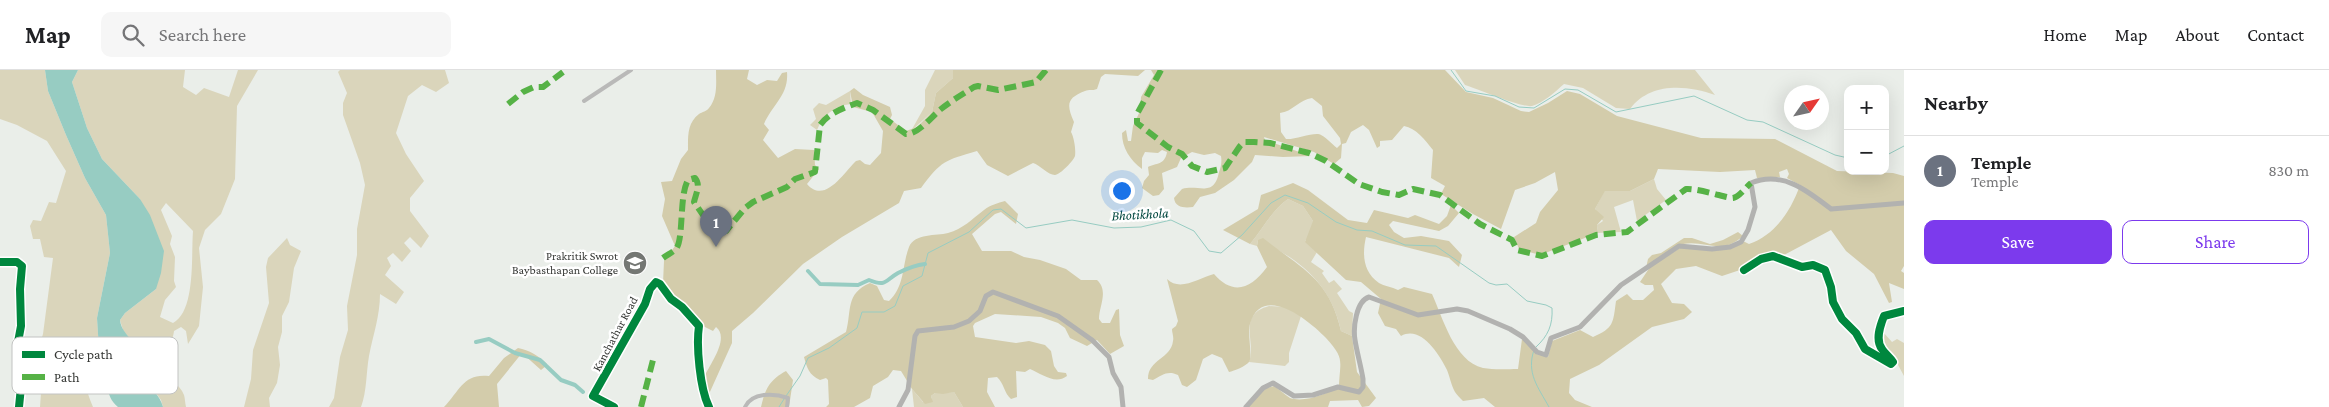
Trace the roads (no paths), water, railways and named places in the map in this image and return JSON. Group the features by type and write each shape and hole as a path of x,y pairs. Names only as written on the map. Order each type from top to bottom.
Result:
{"main road":[{"path":"1246,407 1263,388 1273,383 1294,396 1313,395 1338,387 1359,392 1363,387 1363,379 1355,333 1360,304 1364,298 1369,297 1418,314 1464,310 1510,329 1537,352 1547,354 1551,338 1580,327 1621,285 1679,246 1712,249 1730,247 1741,242 1748,230 1755,207 1751,184 1758,180 1776,179 1800,186 1830,209 1904,203"},
{"path":"900,407 908,390 918,331 954,327 968,321 980,311 986,296 993,292 1058,316 1092,340 1108,357 1113,373 1121,387 1123,407"}],"street":[{"path":"584,101 631,70"},
{"path":"1744,270 1762,259 1773,256 1802,267 1813,265 1825,270 1831,287 1833,302 1842,319 1856,333 1865,349 1891,364 1893,362 1880,345 1881,323 1884,316 1904,311"},
{"path":"0,262 17,262 22,266 20,289 22,326 19,337"},
{"name":"Kanchathar Road","path":"614,407 594,396 645,304 650,289 656,282 699,326 698,347 702,384 709,407"},
{"path":"19,407 20,394"},
{"path":"745,407 752,398 767,394 788,398 787,407"}],"water":[{"path":"45,70 78,70 72,82 87,128 102,159 140,199 150,215 164,251 161,273 156,289 125,313 120,320 129,337 98,337 97,318 110,253 106,215 85,178 48,91"},
{"path":"110,394 156,394 163,407 118,407"}],"waterway":[{"path":"1451,70 1466,91 1495,96 1519,107 1534,108 1565,89 1578,90 1616,112 1694,96 1747,120 1763,122 1835,155 1844,157"},
{"path":"1889,154 1904,146"},
{"name":"Bhotikhola","path":"786,396 800,376 808,358 829,348 857,328 862,312 884,312 895,306 903,286 922,276 928,253 969,232 993,210 1001,209 1026,228 1072,220 1114,228 1141,227 1171,220 1194,231 1209,251 1221,253 1242,235 1271,203 1285,195 1308,203 1336,222 1357,230 1372,231 1405,245 1436,246 1489,283 1496,285 1507,284 1527,301 1552,308 1552,320 1549,330 1536,347"},
{"path":"808,271 820,284 858,285 869,280 882,283 904,270 925,264"},
{"path":"476,342 489,339 515,353 540,360 561,380 575,385 583,392"},
{"name":"Bhotikhola","path":"1534,350 1531,366 1532,373 1549,407"},
{"name":"Bhotikhola","path":"779,407 784,399"}],"place":[{"name":"Temple","path":"716,247"},
{"name":"Prakritik Swrot Baybasthapan College","path":"635,263"}]}
